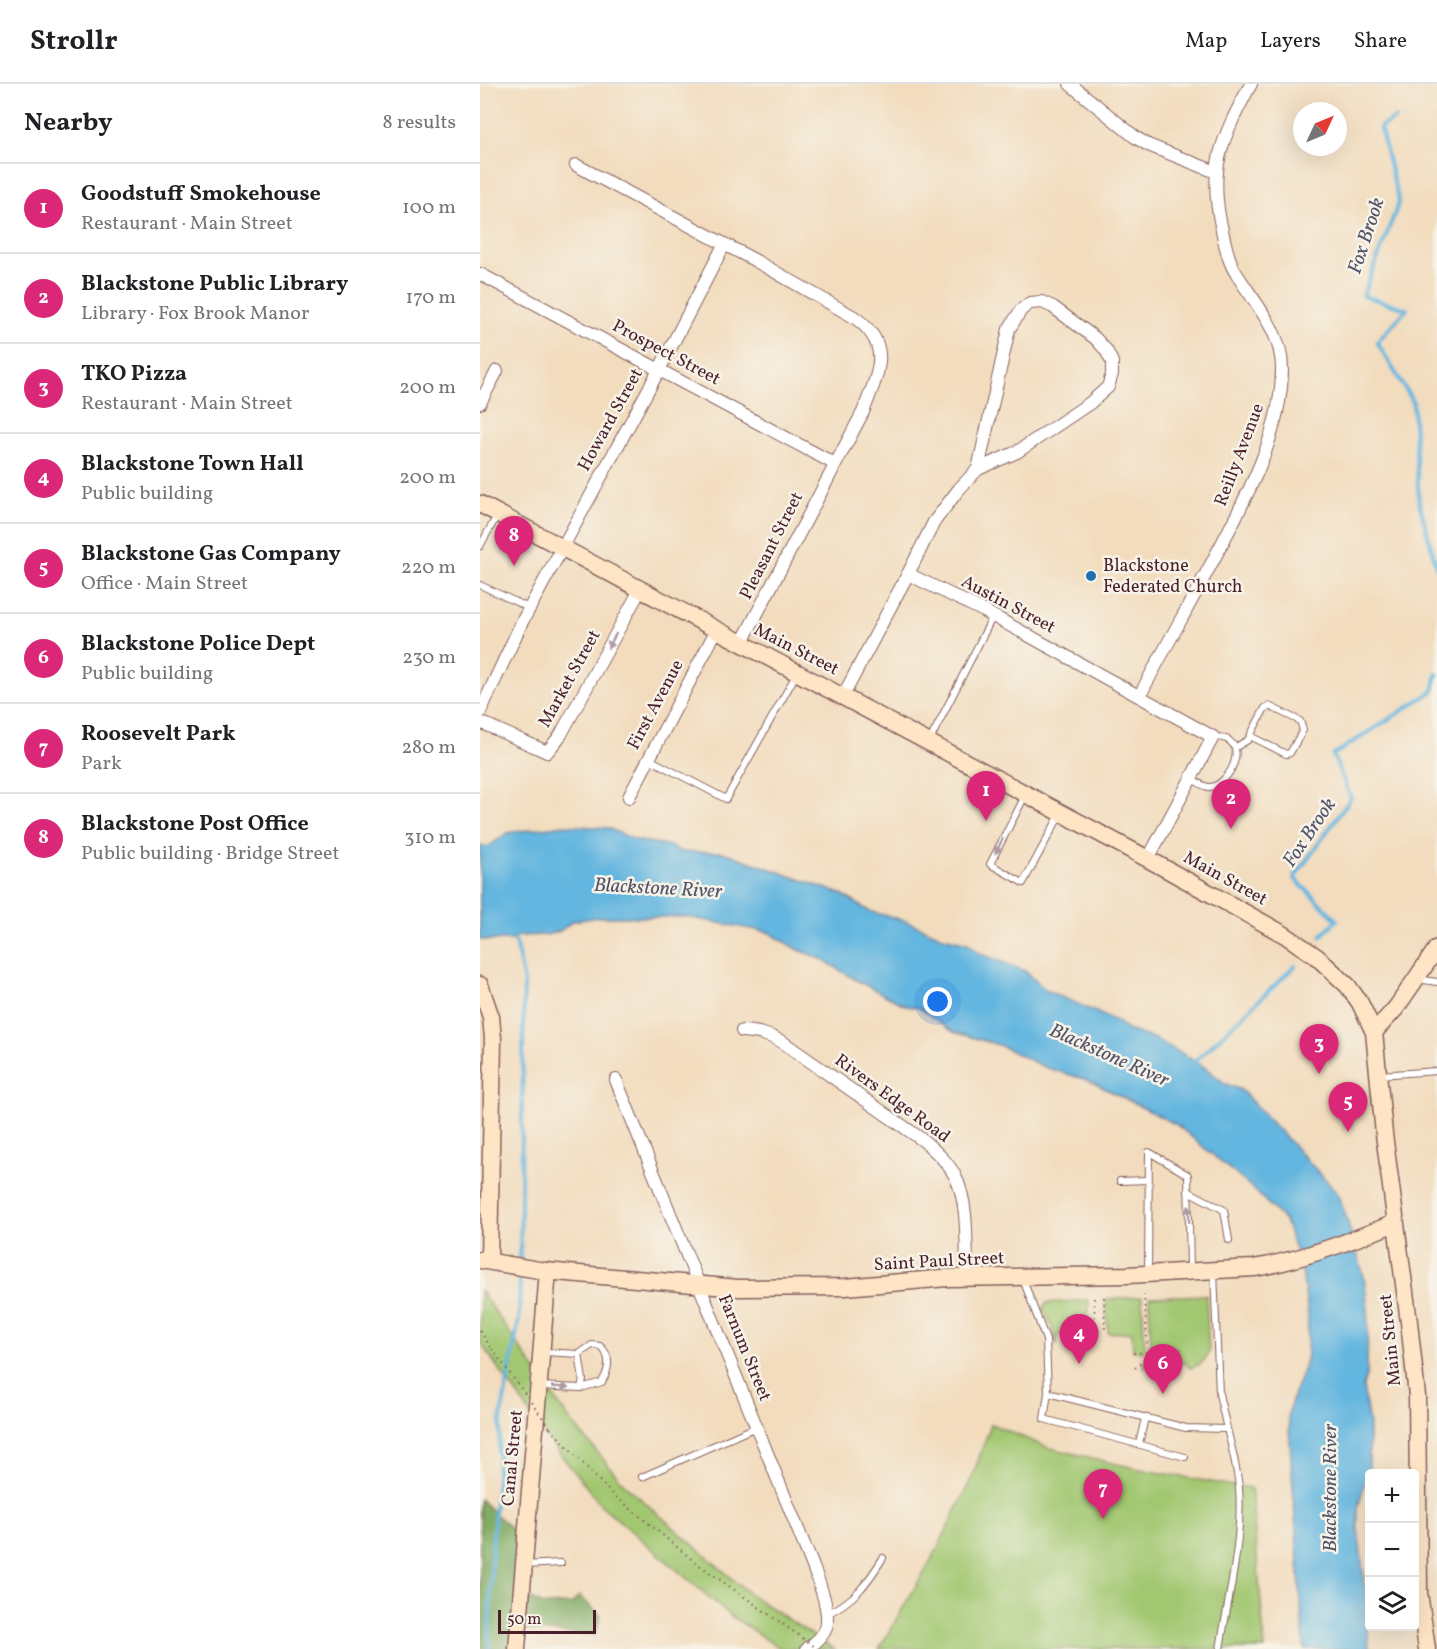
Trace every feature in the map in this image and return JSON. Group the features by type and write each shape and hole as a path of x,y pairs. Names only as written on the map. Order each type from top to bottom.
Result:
{"main road":[{"name":"Main Street","path":"480,504 1148,859 1286,935 1317,957 1348,986 1360,1003 1374,1032 1395,1223 1402,1265 1416,1384 1418,1577 1427,1649"},
{"path":"1374,1032 1396,1008 1437,948"},
{"path":"480,985 491,1017 493,1040 484,1261"},
{"name":"Saint Paul Street","path":"484,1261 548,1271 738,1288 845,1287 967,1277 1148,1274 1272,1265 1395,1223"},
{"name":"Canal Street","path":"517,1649 548,1271"}],"street":[{"path":"1070,84 1148,145 1216,172"},
{"name":"Reilly Avenue","path":"1140,695 1241,506 1277,415 1281,391 1282,354 1278,341 1251,294 1234,272 1226,250 1216,202 1216,172 1219,153 1229,126 1251,84"},
{"path":"576,165 756,261 868,327 877,341 880,355 872,390 835,464"},
{"name":"Howard Street","path":"480,712 485,697 529,608 659,370 724,245"},
{"name":"Prospect Street","path":"480,274 835,464"},
{"path":"843,696 934,522 959,489 978,469 1017,452 1090,403 1108,387 1112,374 1112,362 1106,350 1095,338 1053,307 1042,302 1030,303 1021,310 1009,328 978,469"},
{"path":"480,403 497,371"},
{"name":"Pleasant Street","path":"741,644 835,464"},
{"name":"Austin Street","path":"908,574 993,616 1213,736"},
{"name":"Market Street","path":"480,722 547,752 554,745 640,590"},
{"name":"First Avenue","path":"629,797 716,631"},
{"path":"1148,859 1213,736"},
{"name":"Rivers Edge Road","path":"742,1031 764,1034 784,1043 924,1141 942,1158 956,1176 963,1198 967,1277"},
{"name":"Farnum Street","path":"616,1080 824,1598 827,1620 824,1633 807,1649"}],"lane":[{"path":"480,546 498,514"},
{"path":"480,585 529,608"},
{"path":"929,742 993,616"},
{"path":"649,759 726,799 798,673"},
{"path":"1236,747 1248,740 1250,736 1265,708 1269,706 1300,721 1303,726 1290,753 1286,754 1250,736"},
{"path":"1190,779 1209,787 1216,786 1222,782 1233,766 1237,753 1232,741 1224,736 1213,736"},
{"path":"1026,794 990,864 1023,883 1061,813"},
{"path":"1416,978 1437,982"},
{"path":"1379,1075 1437,1071"},
{"path":"1148,1274 1149,1152 1188,1176 1190,1272"},
{"path":"1120,1181 1148,1180"},
{"path":"1188,1191 1224,1210 1229,1240"},
{"path":"1214,1271 1219,1394 1236,1470 1239,1508 1235,1554 1220,1649"},
{"path":"1022,1277 1045,1335 1048,1393 1044,1419 1185,1457"},
{"path":"539,1386 581,1388 602,1382 609,1363 606,1351 600,1346 592,1346 579,1354 541,1352"},
{"path":"579,1354 583,1380 581,1388"},
{"path":"1048,1393 1197,1429 1227,1429"},
{"path":"1139,1444 1145,1418"},
{"path":"642,1477 757,1427"},
{"path":"826,1615 852,1600 883,1558"},
{"path":"524,1565 561,1563"}],"path":[{"path":"1135,1368 1148,1355 1144,1295"},
{"path":"1104,1297 1105,1333"},
{"path":"1094,1298 1095,1327"},
{"path":"1095,1309 1105,1309"},
{"path":"480,1331 550,1428 607,1489 695,1562 818,1649"},
{"path":"1133,1353 1176,1351 1177,1366"}],"green space":[{"path":"480,1290 569,1419 625,1485 752,1596 834,1649 781,1649 731,1616 602,1506 548,1439 480,1342"},
{"path":"1206,1295 1209,1352 1204,1361 1189,1368 1186,1363 1178,1363 1177,1349 1151,1350 1149,1297"},
{"path":"1142,1297 1145,1351 1133,1351 1132,1332 1108,1333 1106,1299"},
{"path":"1089,1300 1088,1334 1057,1335 1056,1345 1052,1326 1043,1309 1046,1303"},
{"path":"1174,1352 1175,1366 1144,1367 1144,1363 1154,1353"},
{"path":"991,1424 1046,1447 1134,1468 1251,1488 1265,1649 879,1649 937,1550 973,1475"},
{"path":"480,1499 526,1543 522,1595 543,1605 572,1604 579,1596 601,1616 595,1635 521,1630 517,1649 480,1649"}],"water":[{"name":"Blackstone River","path":"564,825 608,828 635,840 667,845 682,852 723,852 841,894 869,911 906,921 943,937 968,943 981,954 1025,971 1046,990 1116,1021 1127,1030 1155,1039 1199,1063 1226,1084 1241,1090 1336,1191 1364,1277 1368,1309 1367,1373 1363,1386 1369,1425 1369,1466 1368,1469 1365,1469 1365,1481 1358,1508 1358,1529 1365,1587 1365,1631 1368,1631 1369,1649 1304,1649 1288,1414 1307,1355 1308,1316 1302,1270 1285,1221 1252,1188 1177,1125 1090,1081 1044,1067 999,1045 953,1032 919,1008 906,1006 768,932 686,917 598,917 573,921 560,931 546,935 518,936 512,940 480,940 480,845 488,847 507,833"}],"waterway":[{"name":"Fox Brook","path":"1396,118 1380,127 1399,202 1363,296 1407,309 1377,342 1413,402 1419,502 1437,569"},
{"name":"Fox Brook","path":"1321,936 1337,920 1294,878 1351,798 1333,755 1433,691 1437,674"},
{"path":"514,936 524,982 520,1263"},
{"name":"Fox Brook","path":"1193,1063 1295,966"},
{"path":"489,1649 491,1567 501,1417 519,1319 520,1271"}],"place":[{"name":"Blackstone Post Office","path":"514,566"},
{"name":"Blackstone Federated Church","path":"1091,576"},
{"name":"Goodstuff Smokehouse","path":"986,821"},
{"name":"Blackstone Public Library","path":"1231,829"},
{"name":"TKO Pizza","path":"1319,1074"},
{"name":"Blackstone Gas Company","path":"1348,1132"},
{"name":"Blackstone Town Hall","path":"1079,1364"},
{"name":"Blackstone Police Dept","path":"1163,1394"},
{"name":"Roosevelt Park","path":"1103,1519"}]}
